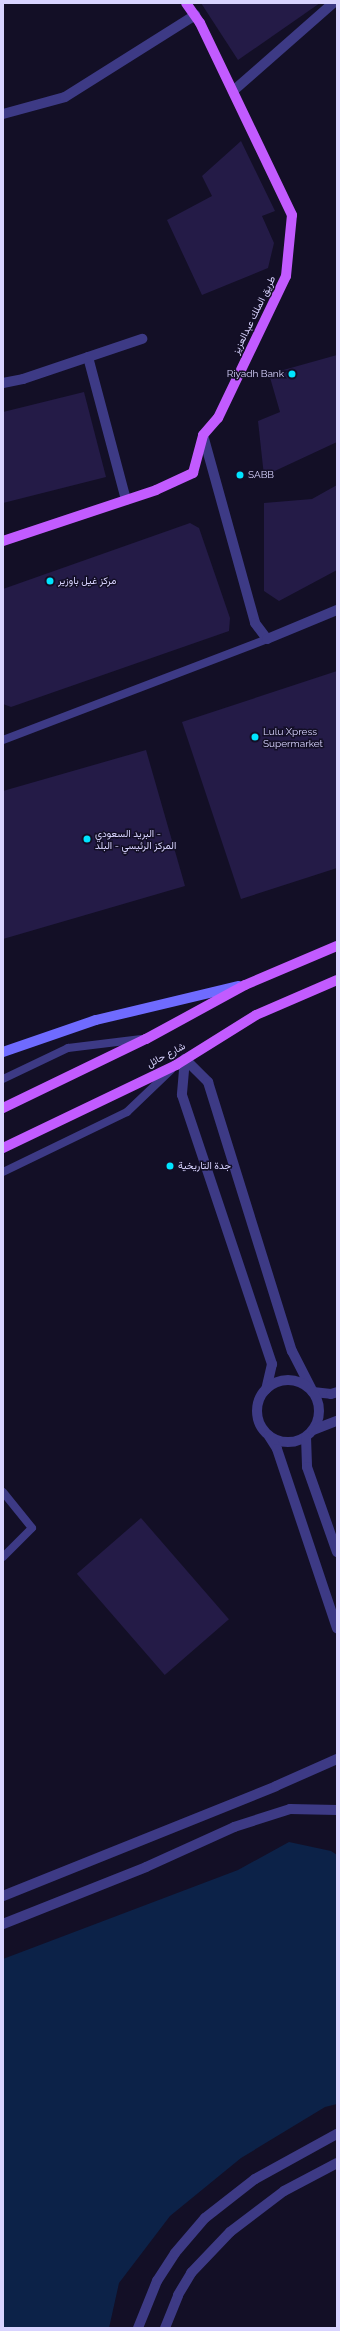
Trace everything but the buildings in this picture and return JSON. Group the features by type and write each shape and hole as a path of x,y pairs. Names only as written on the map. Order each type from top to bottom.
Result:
{"main road":[{"name":"طريق الملك عبدالعزيز","path":"3,541 156,490 193,473 204,435 218,418 286,276 292,215 195,15 186,3"},
{"path":"3,1108 146,1039 245,985 337,946"},
{"name":"شارع حائل","path":"3,1148 176,1065 256,1015 337,980"},
{"path":"3,1052 96,1020 245,985"}],"street":[{"path":"233,91 333,3"},
{"path":"3,114 65,97 195,15"},
{"path":"3,383 142,339"},
{"path":"88,357 126,500"},
{"path":"204,435 255,623 267,639 337,610"},
{"path":"185,1060 182,1095 272,1364 266,1389"},
{"path":"185,1060 208,1082 292,1351 318,1401 320,1412 310,1434 307,1467 337,1552"},
{"path":"337,1392 331,1394 313,1392 306,1384 296,1380 274,1382 260,1397 258,1419 262,1428 276,1448 337,1628"},
{"path":"269,1436 287,1443 297,1442 337,1421"},
{"path":"3,1896 276,1786 337,1759"},
{"path":"3,1924 146,1867 234,1827 290,1809 337,1810"},
{"path":"138,2328 157,2281 175,2253 205,2218 256,2179 337,2134"},
{"path":"165,2328 178,2295 191,2273 230,2232 284,2191 337,2163"}],"lane":[{"path":"3,740 267,639"},
{"path":"3,1079 68,1048 146,1039"},
{"path":"3,1172 127,1112 176,1065"},
{"path":"3,1492 32,1528 3,1556"}],"water":[{"path":"289,1842 331,1851 337,1855 337,2104 325,2107 241,2158 170,2216 119,2283 109,2328 3,2328 3,1959 238,1870"}],"place":[{"name":"Riyadh Bank","path":"292,374"},
{"name":"SABB","path":"240,475"},
{"name":"مركز غيل باوزير","path":"50,581"},
{"name":"Lulu Xpress Supermarket","path":"255,737"},
{"name":"البريد السعودي - المركز الرئيسي - البلد","path":"87,839"},
{"name":"جدة التاريخية","path":"170,1166"}]}
